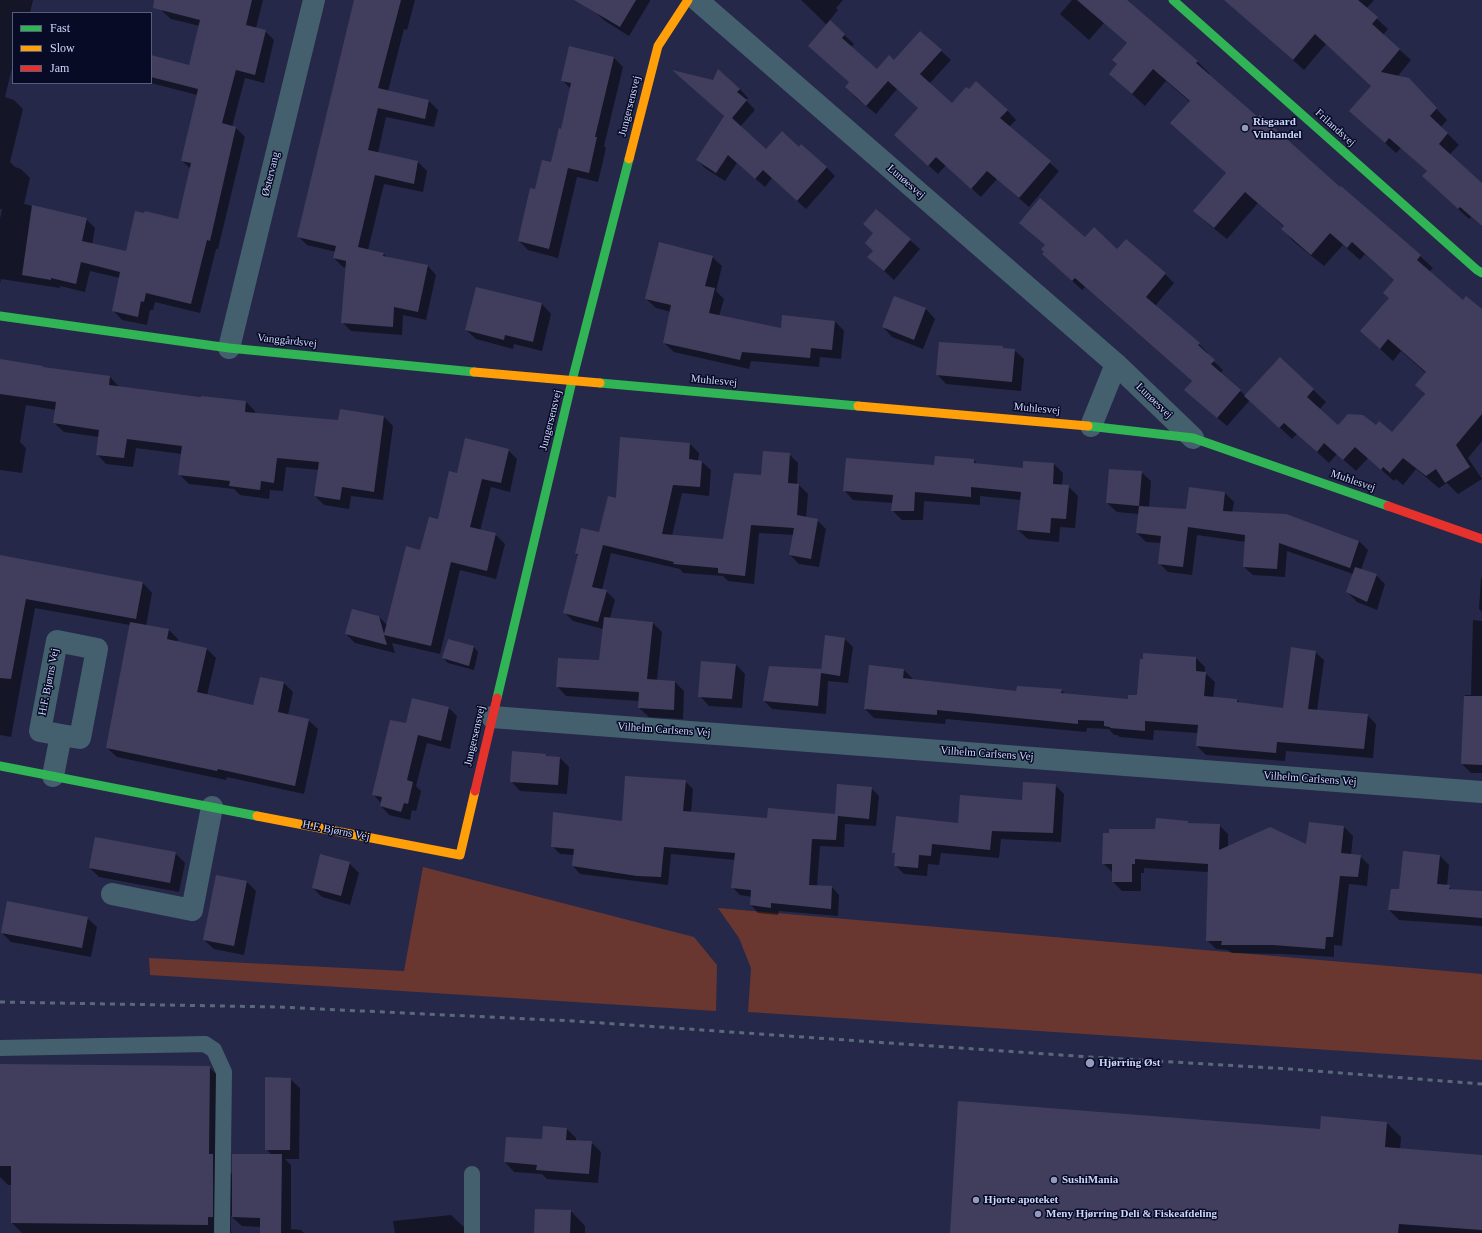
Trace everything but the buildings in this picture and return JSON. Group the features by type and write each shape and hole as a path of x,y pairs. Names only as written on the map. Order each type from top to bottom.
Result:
{"street":[{"name":"Østervang","path":"229,348 314,0"},
{"name":"Jungersensvej","path":"460,856 572,381 658,46 688,0"},
{"name":"Lunøesvej","path":"697,0 1116,364 1193,438"},
{"name":"Frilandsvej","path":"1173,0 1482,273"},
{"name":"Vanggårdsvej","path":"0,316 229,348 572,381"},
{"path":"1091,426 1116,364"},
{"name":"Muhlesvej","path":"572,381 1091,426 1193,438 1482,539"},
{"name":"Vilhelm Carlsens Vej","path":"492,717 1482,792"},
{"path":"53,776 61,735"},
{"name":"H.F. Bjørns Vej","path":"0,766 460,856"},
{"path":"112,894 192,910 212,807"}],"lane":[{"path":"0,1048 205,1044 214,1050 224,1072 222,1233"},
{"path":"472,1174 472,1233"}],"shaded area":[{"path":"423,867 694,937 717,965 716,1011 150,975 149,958 404,971"},
{"path":"718,908 1482,974 1482,1060 748,1012 751,968 739,938"}],"railway":[{"path":"0,1002 278,1007 573,1021 1090,1057 1290,1069 1482,1084"}],"traffic: fast":[{"path":"1173,0 1482,273"},
{"path":"497,698 572,381 629,159"},
{"path":"0,316 229,348 474,372"},
{"path":"600,383 858,406"},
{"path":"1088,426 1193,438 1388,506"},
{"path":"0,766 257,816"}],"traffic: slow":[{"path":"629,159 658,46 688,0"},
{"path":"474,372 600,383"},
{"path":"858,406 1088,426"},
{"path":"257,816 460,855 475,791"}],"traffic: jam":[{"path":"1388,506 1482,539"},
{"path":"475,791 497,698"}],"place":[{"name":"Risgaard Vinhandel","path":"1245,128"},
{"name":"Hjørring Øst","path":"1090,1063"},
{"name":"SushiMania","path":"1054,1180"},
{"name":"Hjorte apoteket","path":"976,1200"},
{"name":"Meny Hjørring Deli & Fiskeafdeling","path":"1038,1214"}]}
